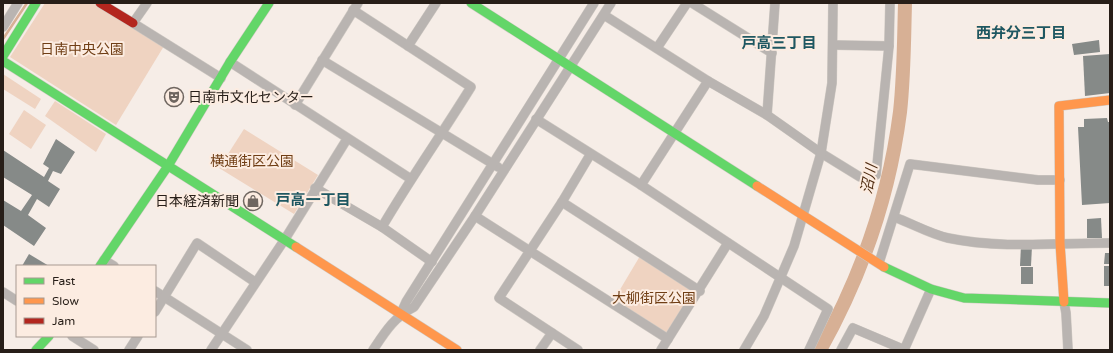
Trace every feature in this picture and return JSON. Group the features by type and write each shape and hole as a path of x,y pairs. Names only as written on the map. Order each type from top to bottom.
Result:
{"street":[{"path":"3,27 18,3"},
{"path":"3,56 36,3"},
{"path":"100,3 220,78"},
{"path":"133,23 146,3"},
{"path":"102,263 168,166 220,78 269,3"},
{"path":"408,46 436,3"},
{"path":"470,3 803,216 879,263 912,281 952,296 980,300 1110,303"},
{"path":"401,313 406,302 594,3"},
{"path":"373,350 392,322 401,313 414,307 475,216 611,3"},
{"path":"657,48 687,3"},
{"path":"692,3 772,52"},
{"path":"767,115 775,3"},
{"path":"744,350 764,316 794,246 821,153 832,83 833,3"},
{"path":"604,15 708,81 767,115 821,153 860,177 868,179 876,175 889,46 890,3"},
{"path":"295,105 355,7 408,46 471,87 443,133 411,179 382,227"},
{"path":"833,45 889,46"},
{"path":"322,60 504,170"},
{"path":"3,61 285,239 457,350"},
{"path":"230,62 411,179"},
{"path":"641,185 673,133 708,81"},
{"path":"1068,350 1060,243 1059,106 1110,100"},
{"path":"536,119 641,185 828,309 809,350"},
{"path":"211,350 285,239 315,188 347,139"},
{"path":"578,350 499,298 562,202 590,154"},
{"path":"879,263 910,164 1038,180 1060,180"},
{"path":"315,188 382,227 432,262"},
{"path":"562,202 700,290"},
{"path":"475,216 668,339"},
{"path":"894,216 946,238 971,242 1003,244 1110,243"},
{"path":"156,311 197,243 255,282"},
{"path":"661,350 700,290 728,243"},
{"path":"841,350 853,328 904,350 931,289"},
{"path":"3,292 16,300"},
{"path":"156,292 247,350"},
{"path":"540,350 552,333"},
{"path":"36,350 48,337"},
{"path":"74,337 94,350"},
{"path":"128,350 137,337"}],"green space":[{"name":"日南中央公園","path":"45,3 95,3 164,46 116,125 10,57"},
{"path":"3,74 41,99 35,109 3,89"},
{"path":"55,101 106,134 96,152 45,116"},
{"path":"24,110 46,125 31,149 9,134"},
{"name":"横通街区公園","path":"244,129 318,175 294,214 219,168"},
{"name":"大柳街区公園","path":"640,256 693,291 665,337 612,303"}],"building":[{"path":"1099,40 1100,52 1074,55 1072,44"},
{"path":"1110,54 1110,93 1085,96 1083,56"},
{"path":"1107,118 1108,122 1110,122 1110,203 1082,205 1078,127 1084,127 1084,119"},
{"path":"56,139 75,152 61,174 53,171 48,181 60,189 49,207 37,199 28,215 46,228 34,246 3,225 3,200 21,211 32,195 3,177 3,150 44,177 49,168 43,164"},
{"path":"1101,218 1102,238 1087,238 1087,219"},
{"path":"1021,245 1032,246 1031,266 1020,266"},
{"path":"1105,253 1110,253 1110,264 1104,264"},
{"path":"29,254 47,265 23,265"},
{"path":"1104,266 1110,266 1110,286 1104,286"},
{"path":"1021,267 1033,267 1033,284 1021,284"}],"waterway":[{"path":"3,39 27,3"},
{"name":"沼川","path":"820,350 849,293 861,264 872,235 889,175 900,112 904,58 905,3"}],"traffic: fast":[{"path":"3,56 36,3"},
{"path":"101,265 168,166 230,62 269,3"},
{"path":"471,3 757,186"},
{"path":"3,61 296,247"},
{"path":"884,267 931,289 964,298 1110,303"},
{"path":"36,350 48,337"}],"traffic: slow":[{"path":"1064,302 1060,243 1059,106 1110,100"},
{"path":"757,186 884,267"},
{"path":"296,247 457,350"}],"traffic: jam":[{"path":"100,3 133,23"}],"place":[{"name":"日南市文化センター","path":"174,97"},
{"name":"日本経済新聞","path":"253,201"}],"district":[{"name":"西弁分三丁目","path":"1021,33"},
{"name":"戸高三丁目","path":"779,43"},
{"name":"戸高一丁目","path":"313,200"}]}
